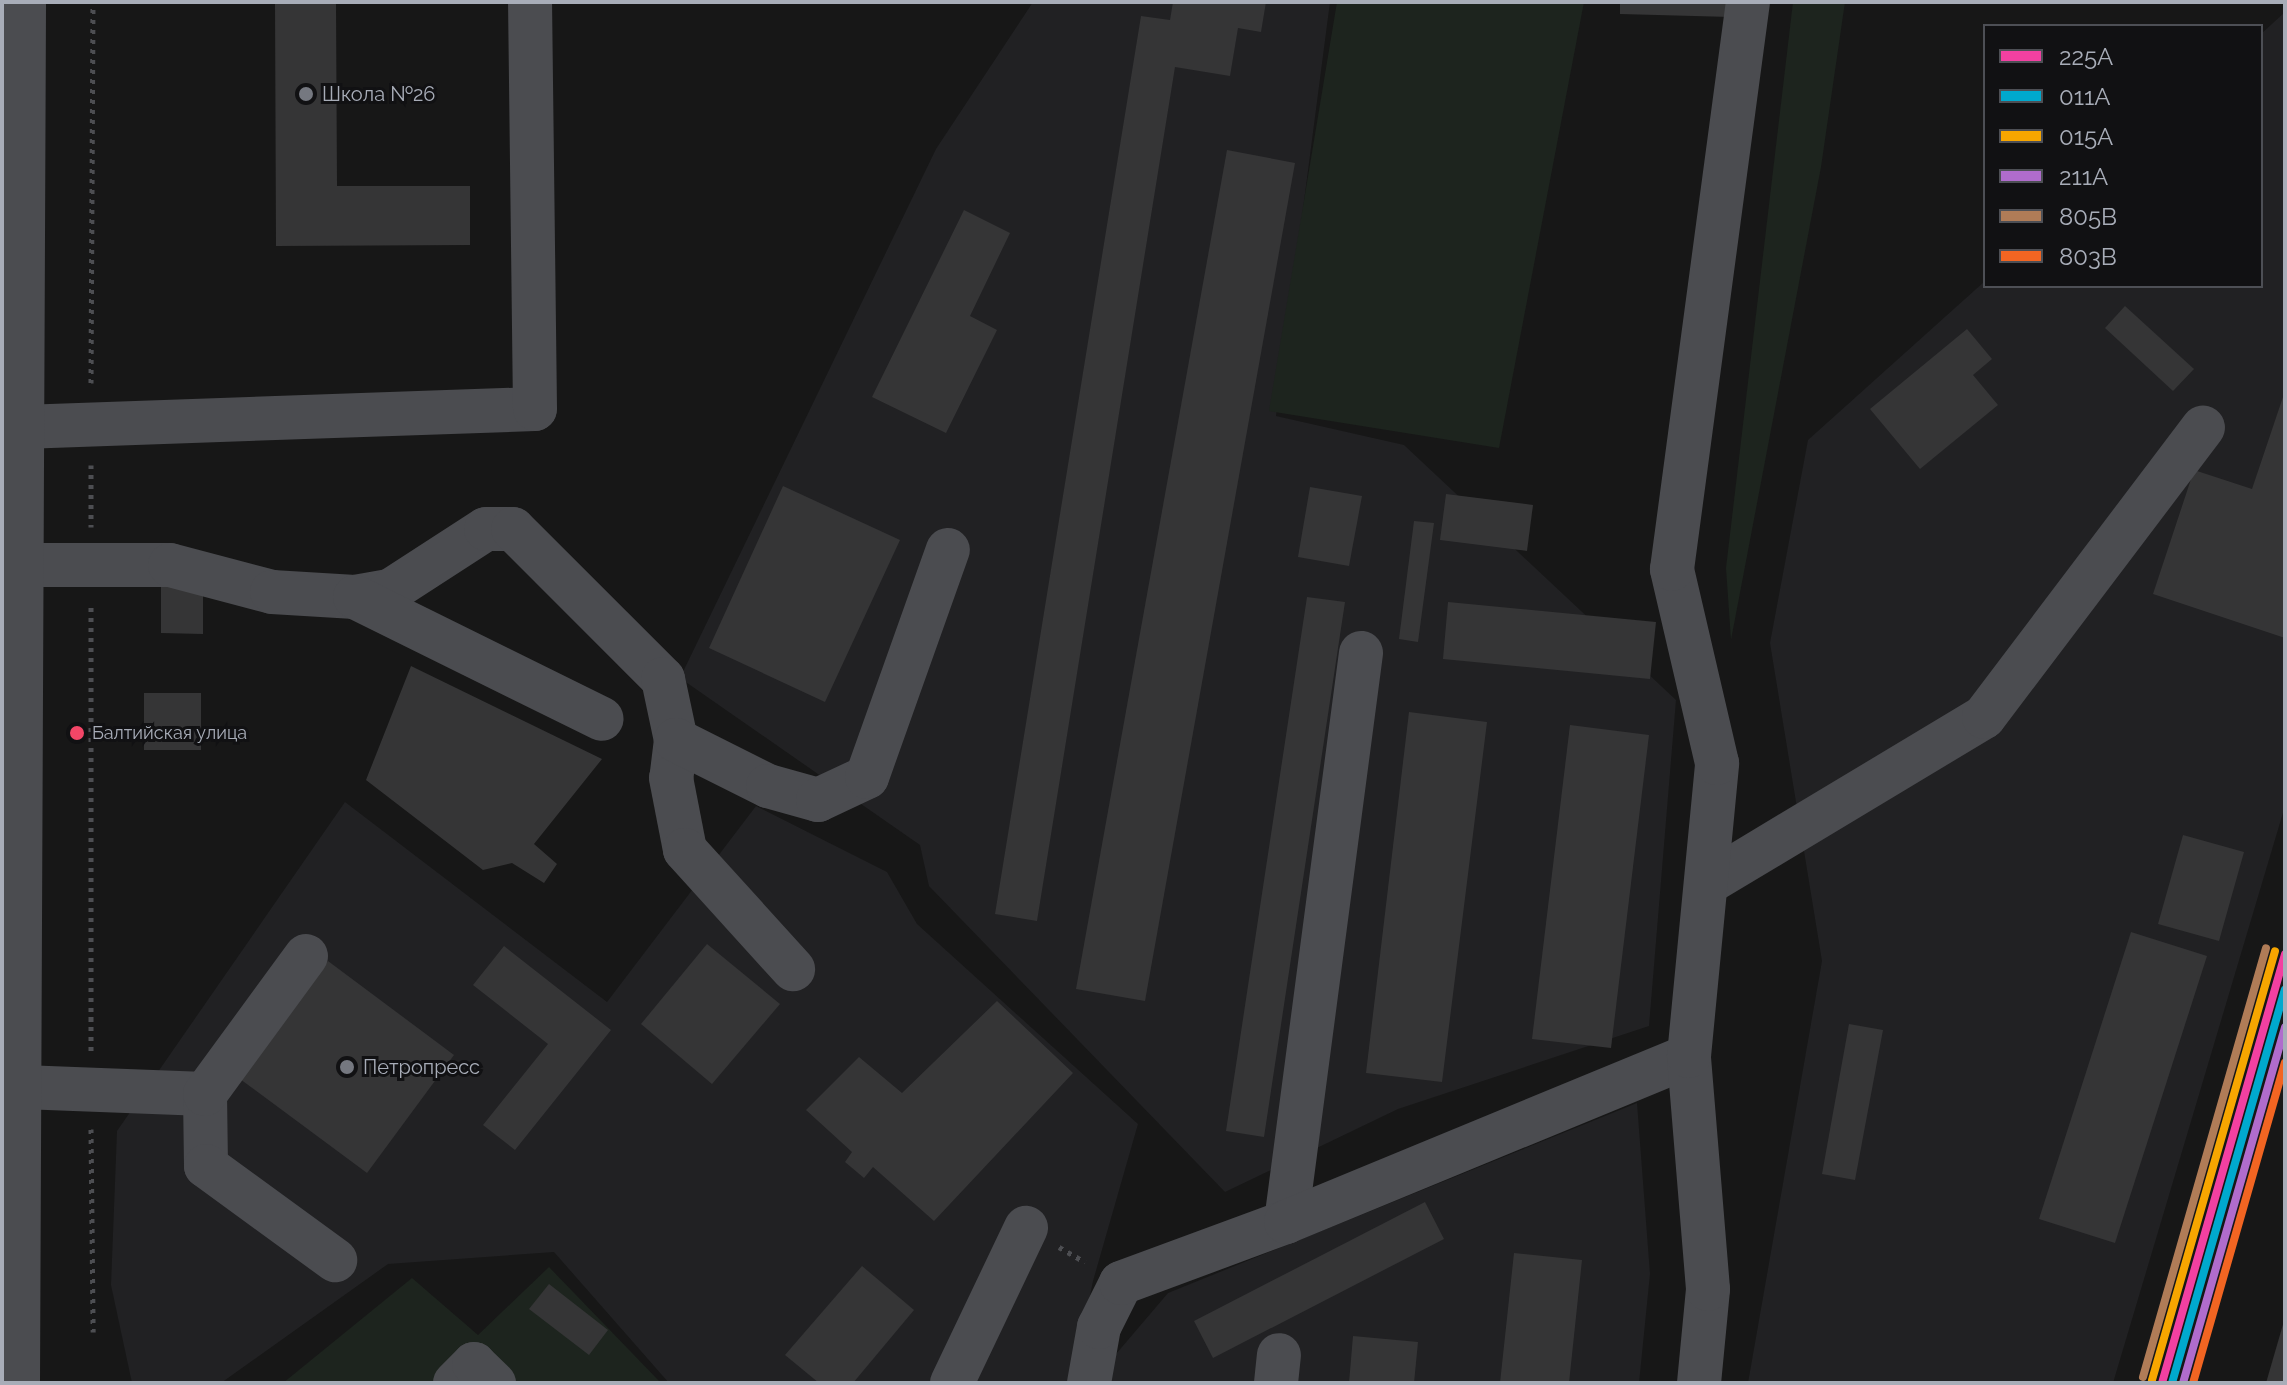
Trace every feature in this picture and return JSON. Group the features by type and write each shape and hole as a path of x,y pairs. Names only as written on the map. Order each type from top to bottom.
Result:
{"street":[{"path":"18,1383 22,1087 13,565 22,427 24,2"},
{"path":"22,427 535,409 530,2"},
{"path":"1699,1383 1708,1289 1689,1056 1717,763 1672,569 1748,2"},
{"path":"1706,884 1984,717 2203,427"},
{"path":"13,565 91,562 170,565 272,592 355,597 390,591 486,529 513,529 663,679 676,740 671,778 685,850 793,969"},
{"path":"676,740 768,786 818,800 867,777 948,550"},
{"path":"355,597 602,719"},
{"path":"1286,1222 1361,653"},
{"path":"306,956 205,1094 206,1166 335,1260"},
{"path":"1089,1383 1099,1327 1121,1283 1286,1222 1689,1056"},
{"path":"22,1087 91,1087 205,1094"},
{"path":"952,1383 1026,1228"},
{"path":"455,1383 474,1364 494,1383"}],"path":[{"path":"93,2 90,427 93,1332"},
{"path":"1026,1228 1121,1283"}],"shaded area":[{"path":"1033,2 1330,2 1276,416 1404,445 1676,700 1649,1026 1398,1109 1225,1192 929,886 920,845 680,678 936,149"},
{"path":"1337,2 1584,2 1499,448 1269,411"},
{"path":"1793,2 1845,2 1821,167 1731,640 1726,568"},
{"path":"2285,12 2285,806 2113,1383 1748,1383 1822,961 1770,643 1808,440 1983,283 1983,288 2263,288 2263,32"},
{"path":"345,802 607,1002 756,806 887,872 917,924 1138,1124 1093,1281 1072,1383 669,1383 554,1252 388,1264 221,1383 132,1383 111,1285 117,1131"},
{"path":"1637,1103 1650,1274 1639,1383 1110,1383 1116,1354 1168,1293"},
{"path":"549,1267 661,1383 283,1383 412,1278 478,1335"}],"building":[{"name":"Школа №26","path":"275,2 336,2 337,186 470,186 470,245 276,246"},
{"path":"1173,2 1266,2 1261,32 1238,28 1230,76 1175,67 1037,921 995,914 1141,16 1170,20"},
{"path":"1620,2 1732,2 1731,17 1620,14"},
{"path":"1227,150 1295,163 1145,1001 1076,989"},
{"path":"964,210 1010,233 970,316 997,330 946,433 872,397"},
{"path":"2125,306 2194,369 2173,391 2105,328"},
{"path":"1967,329 1992,359 1973,375 1998,405 1920,469 1870,409"},
{"path":"2285,391 2285,638 2153,594 2194,470 2252,489"},
{"path":"783,486 900,540 825,702 709,648"},
{"path":"1310,487 1362,496 1349,566 1298,557"},
{"path":"1446,494 1533,505 1527,551 1440,540"},
{"path":"1414,521 1434,523 1418,642 1399,639"},
{"path":"161,586 203,586 203,634 161,633"},
{"path":"1307,597 1345,602 1264,1137 1226,1131"},
{"path":"1448,602 1656,622 1650,679 1443,659"},
{"path":"411,666 602,759 534,844 557,864 544,883 512,863 483,870 366,780"},
{"path":"144,693 201,693 201,750 144,750"},
{"path":"1409,712 1487,722 1442,1082 1366,1073"},
{"path":"1570,725 1649,735 1611,1048 1532,1039"},
{"path":"2183,835 2244,852 2219,941 2158,924"},
{"path":"2131,932 2207,956 2115,1243 2039,1219"},
{"path":"707,944 780,1004 712,1084 641,1024"},
{"path":"504,946 611,1030 515,1150 483,1125 548,1044 473,985"},
{"name":"Петропресс","path":"328,961 454,1055 367,1173 240,1079"},
{"path":"997,1001 1073,1073 934,1221 873,1167 864,1178 845,1162 852,1152 806,1110 859,1057 902,1093"},
{"path":"1849,1024 1883,1030 1855,1180 1822,1174"},
{"path":"1425,1202 1444,1239 1213,1358 1194,1321"},
{"path":"1514,1253 1582,1260 1569,1383 1500,1383"},
{"path":"862,1266 914,1310 853,1383 819,1383 785,1355"},
{"path":"549,1284 608,1330 589,1355 529,1309"},
{"path":"2284,1321 2285,1383 2266,1383"},
{"path":"1353,1336 1418,1342 1414,1383 1349,1383"}],"transit line":[{"name":"805В","path":"2143,1377 2266,948"},
{"name":"015А","path":"2152,1380 2275,951"},
{"name":"225А","path":"2162,1383 2285,954"},
{"name":"011А","path":"2172,1383 2285,990"},
{"name":"211А","path":"2183,1383 2285,1027"},
{"name":"803В","path":"2193,1383 2285,1063"}],"place":[{"name":"Школа №26","path":"306,94"},
{"name":"Балтийская улица","path":"77,733"},
{"name":"Петропресс","path":"347,1067"}]}
